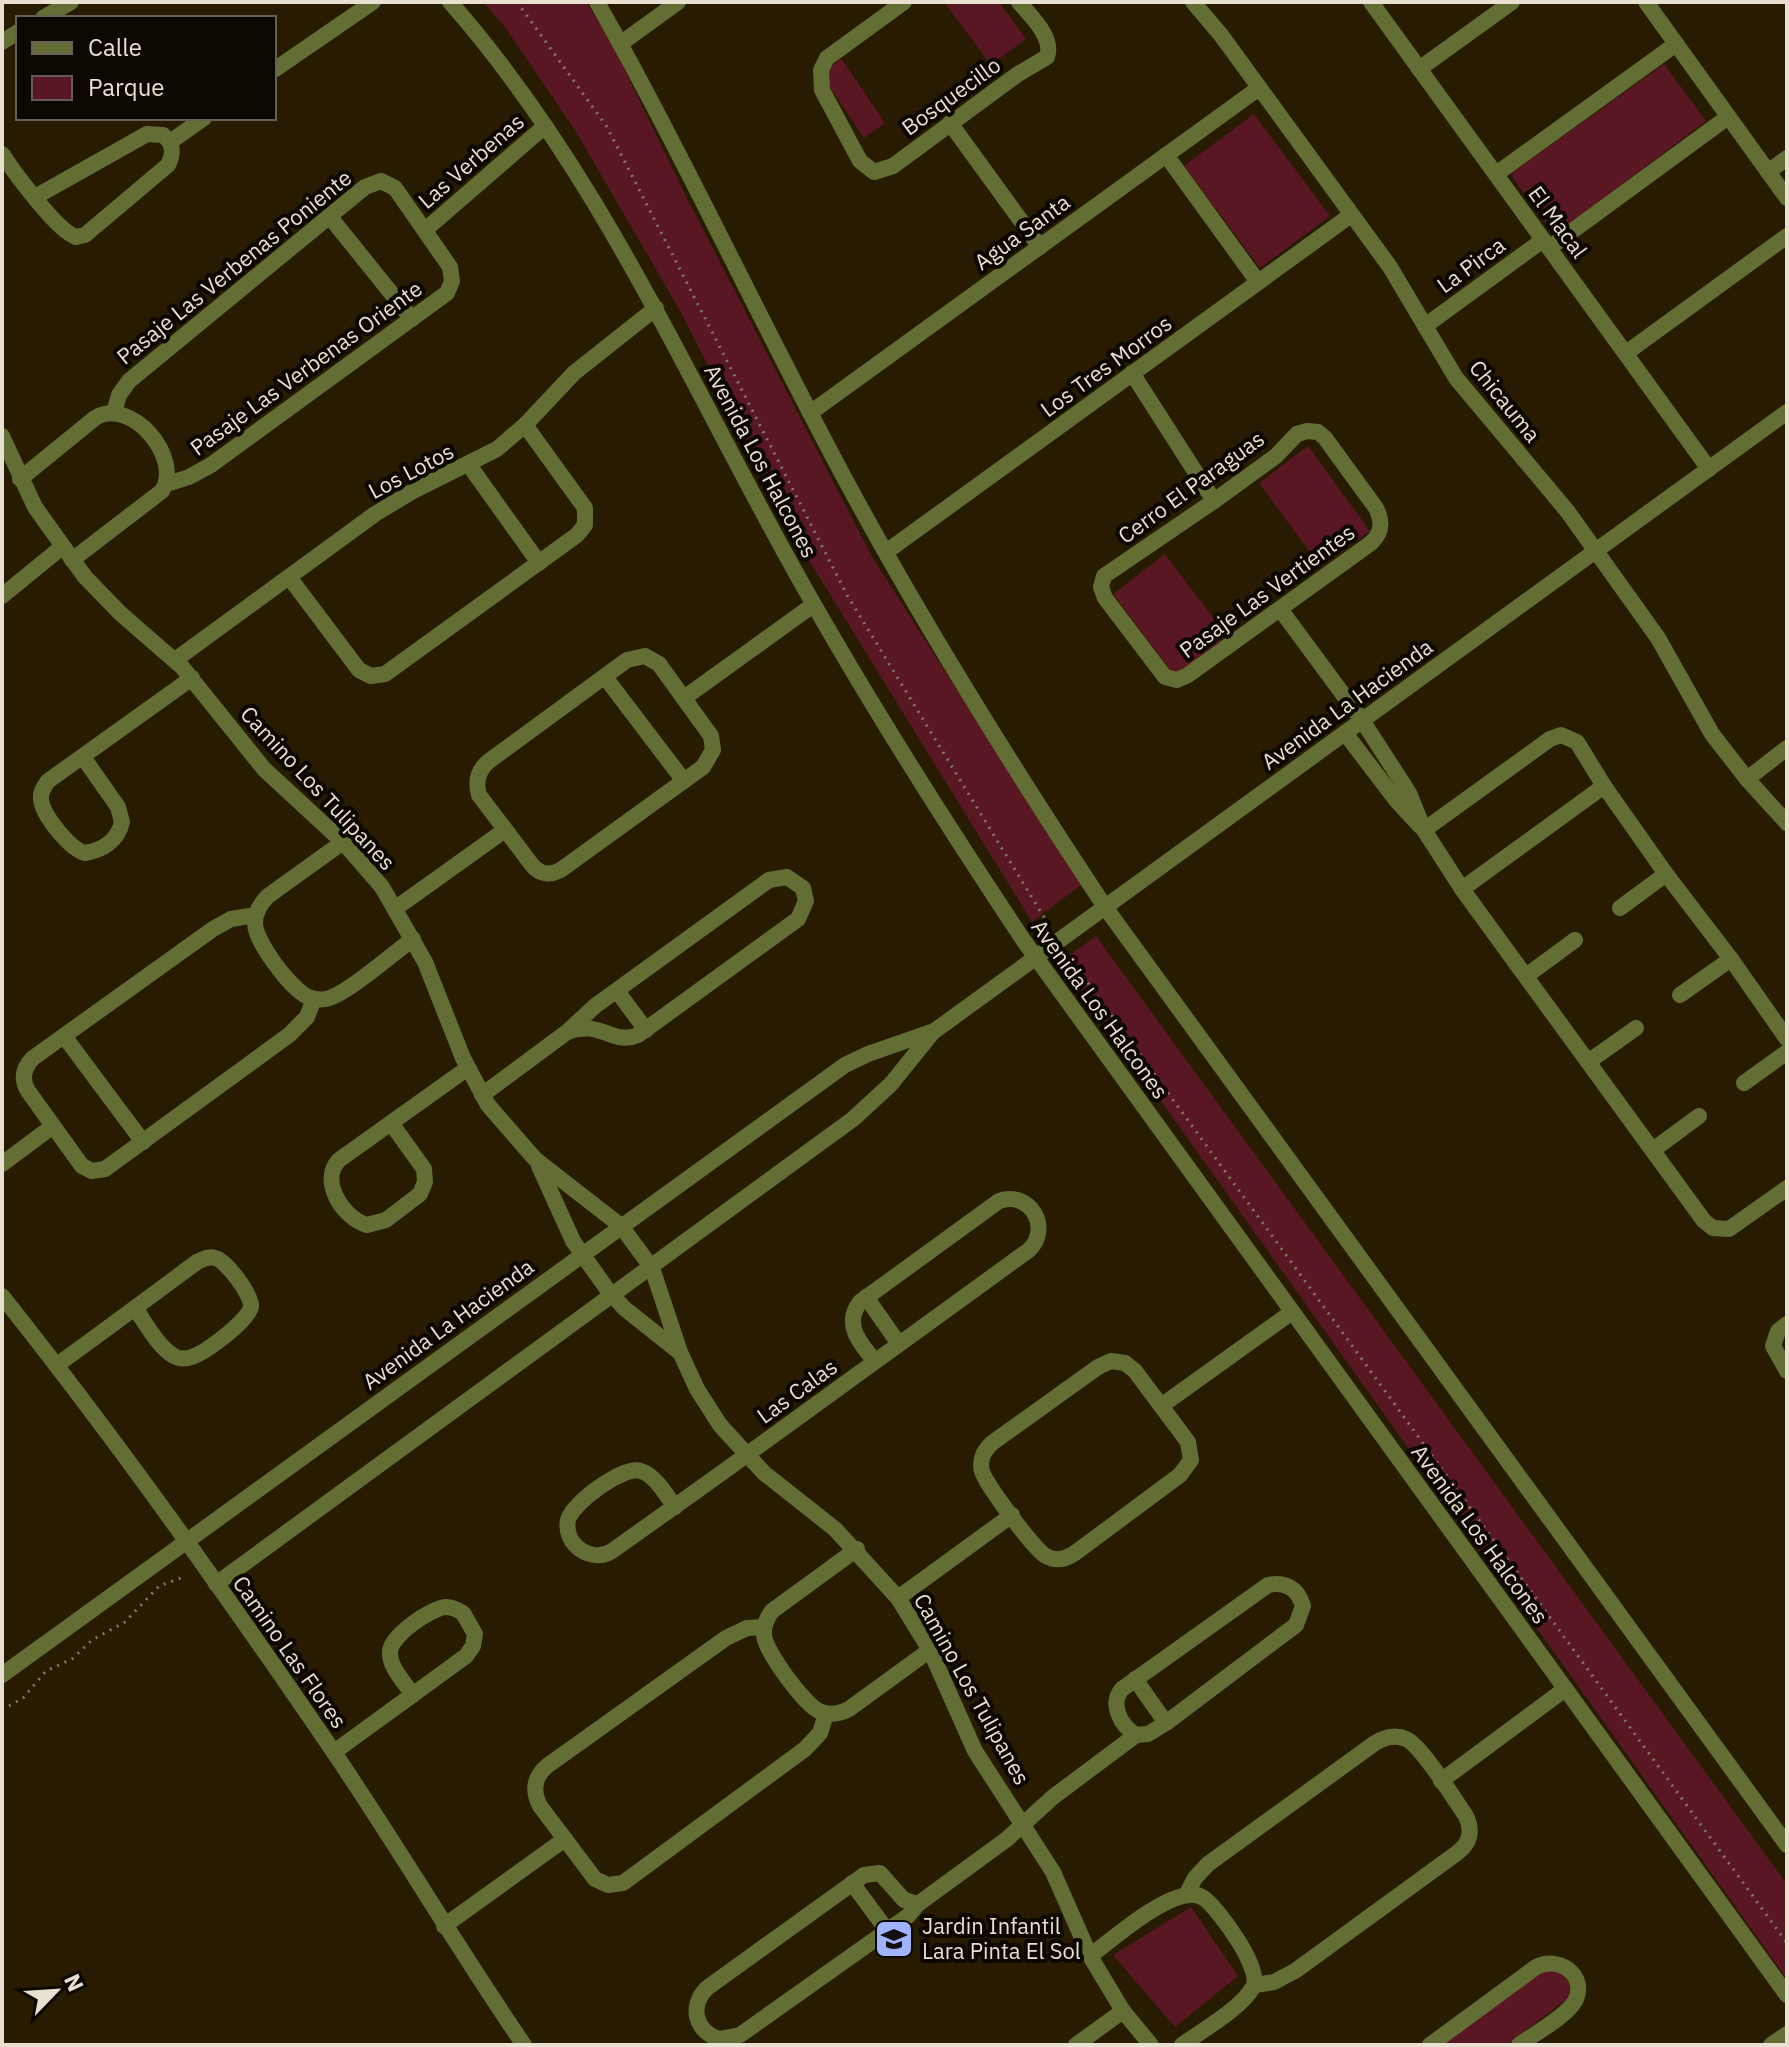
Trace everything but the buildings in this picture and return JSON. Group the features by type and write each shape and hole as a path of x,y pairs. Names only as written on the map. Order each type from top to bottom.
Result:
{"street":[{"path":"46,16 71,2"},
{"path":"276,69 373,2"},
{"name":"Avenida Los Halcones","path":"450,2 496,58 603,214 813,605 909,763 1035,957 1787,1995"},
{"path":"597,2 679,153 810,413 886,552 999,743 1105,907 1787,1845"},
{"path":"620,44 678,2"},
{"path":"884,8 904,2"},
{"name":"Bosquecillo","path":"884,8 827,58 821,70 822,90 863,166 874,172 893,166 1018,74 1043,62 1050,52 1047,39 1019,2"},
{"name":"Chicauma","path":"1193,2 1221,35 1397,278 1456,378 1550,490 1658,638 1712,734 1787,823"},
{"name":"El Macal","path":"1371,2 1709,469"},
{"path":"1419,69 1512,2"},
{"path":"1646,2 1787,198"},
{"path":"1496,174 1676,44"},
{"name":"Agua Santa","path":"810,413 1259,88"},
{"name":"La Pirca","path":"1425,326 1728,117"},
{"path":"170,142 201,120"},
{"path":"950,123 1040,247"},
{"name":"Las Verbenas","path":"425,230 545,126"},
{"path":"2,154 35,197 65,231 76,237 85,235 168,165 173,151 170,142 158,133 142,136 35,197"},
{"path":"1166,155 1258,282"},
{"path":"1768,172 1787,158"},
{"name":"Pasaje Las Verbenas Poniente","path":"114,412 119,395 129,381 370,184 381,181 395,188 425,230"},
{"name":"Los Tres Morros","path":"886,552 1351,215"},
{"path":"330,217 412,319"},
{"name":"Pasaje Las Verbenas Oriente","path":"167,484 211,465 442,298 452,281 450,267 425,230"},
{"path":"1626,353 1787,236"},
{"name":"Los Lotos","path":"175,660 394,502 497,449 525,425 584,364 656,308"},
{"path":"1132,373 1214,501"},
{"path":"2,596 157,496 167,484 167,463 153,441 131,418 114,412 95,418 20,479"},
{"name":"Avenida La Hacienda","path":"216,1584 613,1297 867,1107 901,1073 933,1032 1787,412"},
{"path":"289,577 354,665 371,676 385,674 577,535 587,519 582,503 525,425"},
{"name":"Cerro El Paraguas","path":"1171,679 1156,669 1109,604 1101,587 1109,572 1138,555 1276,456 1297,434 1313,431 1325,438 1376,508 1381,527"},
{"name":"Camino Los Tulipanes","path":"2,436 20,479 45,524 104,597 175,660 264,769 368,869 396,908 413,939 482,1095 505,1127 535,1159 621,1226 652,1268 680,1352 708,1407 745,1456 857,1549 898,1598 930,1650 975,1751 1053,1872 1090,1956 1123,2011 1151,2045"},
{"path":"469,465 539,563"},
{"name":"Pasaje Las Vertientes","path":"1171,679 1188,675 1280,609 1371,543 1381,527"},
{"path":"684,698 813,605"},
{"path":"1280,609 1362,720 1409,793 1424,830"},
{"path":"633,657 650,658 659,664 684,698 711,736 713,750 707,762 557,872 545,874 535,869 479,795 480,771 489,761 633,657"},
{"path":"605,677 684,781"},
{"path":"83,757 122,814 119,834 107,845 85,853 68,843 42,806 44,787 48,781 192,678"},
{"path":"1345,733 1396,800 1424,830 1462,889 1704,1221 1718,1230 1734,1227 1787,1188"},
{"path":"1424,830 1555,736 1567,736 1577,742 1666,874 1787,1039"},
{"path":"1747,779 1787,748"},
{"path":"1462,889 1604,786"},
{"path":"396,908 505,830"},
{"path":"343,842 268,896 256,915 256,930 266,951 301,992 314,999 324,999 342,991 413,939"},
{"path":"1620,908 1666,874"},
{"path":"482,1095 567,1032 595,1006 769,880 787,877 801,886 806,901 798,919 646,1030 627,1039 598,1028 567,1032"},
{"path":"256,915 222,923 29,1062 23,1078 28,1091 82,1166 92,1171 105,1169 289,1035 307,1017 314,999"},
{"path":"1526,976 1575,940"},
{"path":"1680,995 1731,959"},
{"path":"617,991 646,1030"},
{"path":"595,1006 598,1028"},
{"path":"1588,1062 1636,1028"},
{"name":"Avenida La Hacienda","path":"2,1675 845,1065 933,1032"},
{"path":"64,1036 143,1142"},
{"path":"1744,1083 1787,1052"},
{"path":"391,1123 424,1169 425,1182 420,1194 396,1213 380,1223 367,1225 356,1220 332,1189 330,1176 339,1160 468,1068"},
{"path":"1653,1150 1699,1116"},
{"path":"2,1164 53,1126"},
{"name":"Camino Los Tulipanes","path":"535,1159 581,1255 613,1297 680,1352"},
{"name":"Las Calas","path":"675,1507 652,1477 645,1472 630,1470 576,1505 568,1521 569,1534 581,1551 600,1557 675,1507 1034,1245 1040,1227 1032,1209 1018,1199 999,1201 866,1297"},
{"path":"57,1365 197,1262 208,1257 224,1263 251,1303 243,1322 197,1354 181,1358 167,1350 135,1308"},
{"name":"Camino Las Flores","path":"2,1296 57,1365 186,1541 334,1752 524,2045"},
{"path":"875,1361 853,1327 856,1307 866,1297 899,1344"},
{"path":"1161,1406 1292,1312"},
{"path":"654,1330 669,1319"},
{"path":"1787,1324 1778,1331 1773,1346 1787,1371"},
{"path":"1111,1361 1131,1366 1188,1442 1192,1454 1189,1466 1075,1553 1056,1560 1042,1554 1012,1515 987,1482 981,1468 983,1454 992,1443 1098,1367 1111,1361"},
{"path":"898,1598 1012,1515"},
{"path":"857,1549 772,1611 764,1627 766,1644 789,1678 813,1708 834,1714 849,1709 930,1650"},
{"path":"911,1902 880,1873 869,1872 707,1988 697,2002 697,2019 701,2027 719,2039 740,2035 886,1929 911,1902 1023,1824 1053,1797 1136,1735 1148,1734 1166,1723 1296,1625 1303,1606 1297,1593 1282,1583 1268,1585 1118,1693 1115,1705 1128,1730 1136,1735"},
{"path":"334,1752 413,1695 471,1651 475,1634 463,1613 453,1608 436,1610 391,1644 391,1660 413,1695"},
{"path":"764,1627 747,1628 726,1638 541,1771 535,1785 537,1799 565,1839 595,1879 608,1885 623,1883 805,1749 820,1733 826,1714"},
{"path":"1135,1679 1166,1723"},
{"path":"1441,1781 1565,1689"},
{"path":"1182,2045 1239,2003 1255,1985 1285,1978 1463,1848 1469,1836 1469,1822 1410,1741 1397,1736 1382,1739 1208,1864 1195,1878 1186,1895"},
{"path":"444,1926 565,1839"},
{"path":"852,1883 886,1929"},
{"path":"1090,1956 1152,1912 1186,1895 1201,1896 1249,1958 1256,1975 1255,1985"},
{"path":"1430,2045 1536,1967 1543,1963 1559,1963 1572,1972 1578,1986 1572,2006 1519,2045"},
{"path":"1076,2045 1123,2011"},
{"path":"1771,2045 1787,2034"}],"path":[{"path":"517,2 607,127 847,595 1059,940 1787,1943"},
{"path":"2,1710 23,1698 46,1671 72,1659 92,1640 125,1622 159,1586 186,1576"}],"green space":[{"path":"483,2 586,2 611,42 687,198 871,555 1081,885 1032,922 802,549 679,309 576,132 505,27"},
{"path":"944,2 999,2 1026,39 991,65"},
{"path":"841,58 885,123 864,138 829,86 829,69"},
{"path":"1664,64 1706,121 1555,235 1510,174"},
{"path":"1254,114 1330,216 1260,268 1184,166"},
{"path":"1308,446 1370,531 1321,567 1259,483"},
{"path":"1165,554 1227,636 1175,676 1113,594"},
{"path":"1096,936 1787,1884 1787,1979 1061,961"},
{"path":"1191,1907 1238,1976 1175,2027 1113,1955"},
{"path":"1557,1969 1571,1985 1567,1999 1506,2045 1440,2045 1540,1970"}],"place":[{"name":"Jardin Infantil Lara Pinta El Sol","path":"894,1939"}]}
